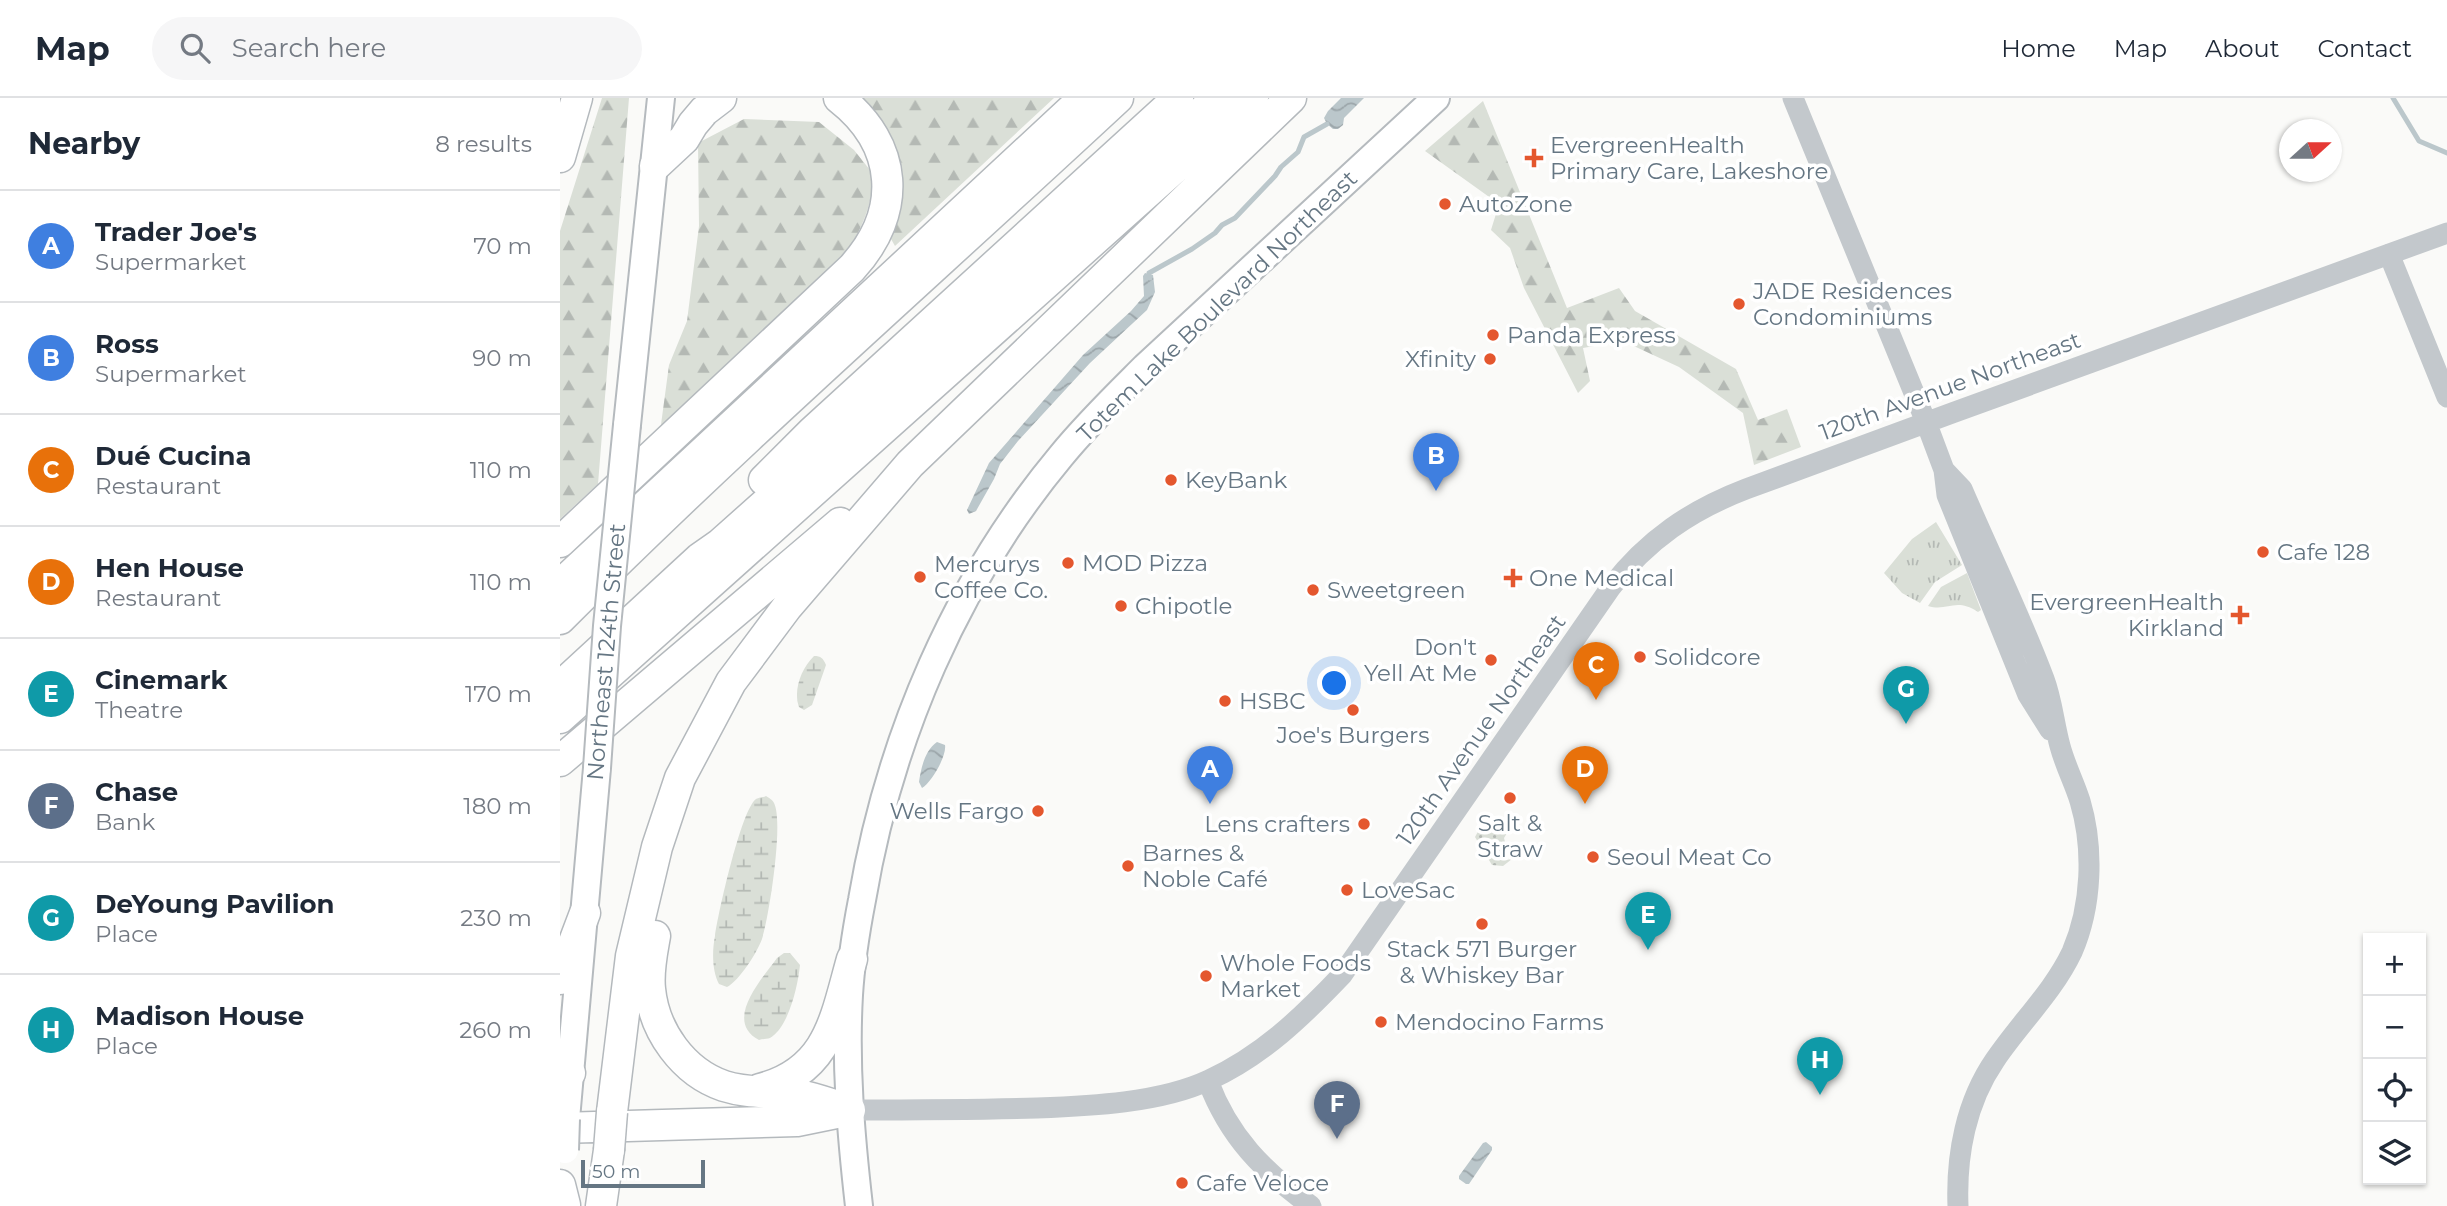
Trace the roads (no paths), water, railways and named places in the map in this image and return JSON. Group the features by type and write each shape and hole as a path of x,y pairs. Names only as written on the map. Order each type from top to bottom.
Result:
{"highway":[{"path":"560,157 578,98"},
{"path":"655,166 684,139 705,111 721,98"},
{"path":"560,542 867,251 884,214 888,194 887,173 880,148 869,127 855,110 839,98"},
{"path":"560,585 1084,98"},
{"path":"560,619 712,471 1118,98"},
{"path":"712,471 749,454 886,339 1155,98"},
{"path":"700,558 736,509 813,432 1178,98"},
{"path":"560,687 700,558 720,544 915,371 1217,98"},
{"path":"560,718 1253,98"},
{"path":"560,761 910,464 1291,98"},
{"path":"601,1206 631,956 657,847 680,778 731,682 787,607 910,464"},
{"path":"787,607 716,740 688,808 666,887 650,968 652,1004 663,1033 673,1048 706,1077 744,1091 799,1095 850,1110"},
{"path":"560,979 585,913"},
{"path":"744,1091 784,1081 817,1055 831,1031 852,959"},
{"path":"564,1133 797,1121 850,1110"}],"main road":[{"name":"Northeast 124th Street","path":"563,1199 565,1073 585,913 607,626 661,98"},
{"name":"Totem Lake Boulevard Northeast","path":"859,1206 847,1041 852,959 869,856 888,783 916,702 954,620 1015,517 1061,456 1101,411 1436,98"}],"street":[{"path":"1793,98 1944,470 1962,489 2045,681 2061,748 2085,823 2089,863 2083,916 2072,951 2062,969 1995,1060 1981,1085 1961,1145 1958,1206"},
{"name":"120th Avenue Northeast","path":"850,1110 1073,1107 1150,1097 1208,1081 1271,1043 1315,1005 1342,975 1611,587 1643,550 1674,525 1718,500 2447,233"},
{"path":"2389,254 2447,397"},
{"path":"1208,1081 1223,1117 1250,1153 1287,1188 1311,1206"}],"water":[{"path":"1341,98 1364,98 1344,118 1343,125 1333,129 1324,118"},
{"path":"1145,273 1153,275 1155,292 1147,310 1090,363 1018,441 1000,464 976,511 969,514 967,510 989,463 1083,355 1144,296"},
{"path":"937,742 945,745 944,756 934,775 922,788 919,782 922,765 929,750"},
{"path":"1486,1142 1492,1150 1469,1184 1466,1184 1459,1176"}],"waterway":[{"path":"2393,98 2419,141 2447,153"},
{"path":"1150,278 1149,273 1192,249 1235,218 1298,152 1304,137 1327,124"}],"place":[{"name":"EvergreenHealth Primary Care, Lakeshore","path":"1534,158"},
{"name":"AutoZone","path":"1445,204"},
{"name":"JADE Residences Condominiums","path":"1739,304"},
{"name":"Panda Express","path":"1493,335"},
{"name":"Xfinity","path":"1490,359"},
{"name":"KeyBank","path":"1171,480"},
{"name":"Ross","path":"1436,491"},
{"name":"Cafe 128","path":"2263,552"},
{"name":"MOD Pizza","path":"1068,563"},
{"name":"Mercurys Coffee Co.","path":"920,577"},
{"name":"One Medical","path":"1513,578"},
{"name":"Sweetgreen","path":"1313,590"},
{"name":"Chipotle","path":"1121,606"},
{"name":"EvergreenHealth Kirkland","path":"2240,615"},
{"name":"Solidcore","path":"1640,657"},
{"name":"Don't Yell At Me","path":"1491,660"},
{"name":"Dué Cucina","path":"1596,700"},
{"name":"HSBC","path":"1225,701"},
{"name":"Joe's Burgers","path":"1353,710"},
{"name":"DeYoung Pavilion","path":"1906,724"},
{"name":"Salt & Straw","path":"1510,798"},
{"name":"Trader Joe's","path":"1210,804"},
{"name":"Hen House","path":"1585,804"},
{"name":"Wells Fargo","path":"1038,811"},
{"name":"Lens crafters","path":"1364,824"},
{"name":"Seoul Meat Co","path":"1593,857"},
{"name":"Barnes & Noble Café","path":"1128,866"},
{"name":"LoveSac","path":"1347,890"},
{"name":"Stack 571 Burger & Whiskey Bar","path":"1482,924"},
{"name":"Cinemark","path":"1648,950"},
{"name":"Whole Foods Market","path":"1206,976"},
{"name":"Mendocino Farms","path":"1381,1022"},
{"name":"Madison House","path":"1820,1095"},
{"name":"Chase","path":"1337,1139"},
{"name":"Cafe Veloce","path":"1182,1183"}]}
